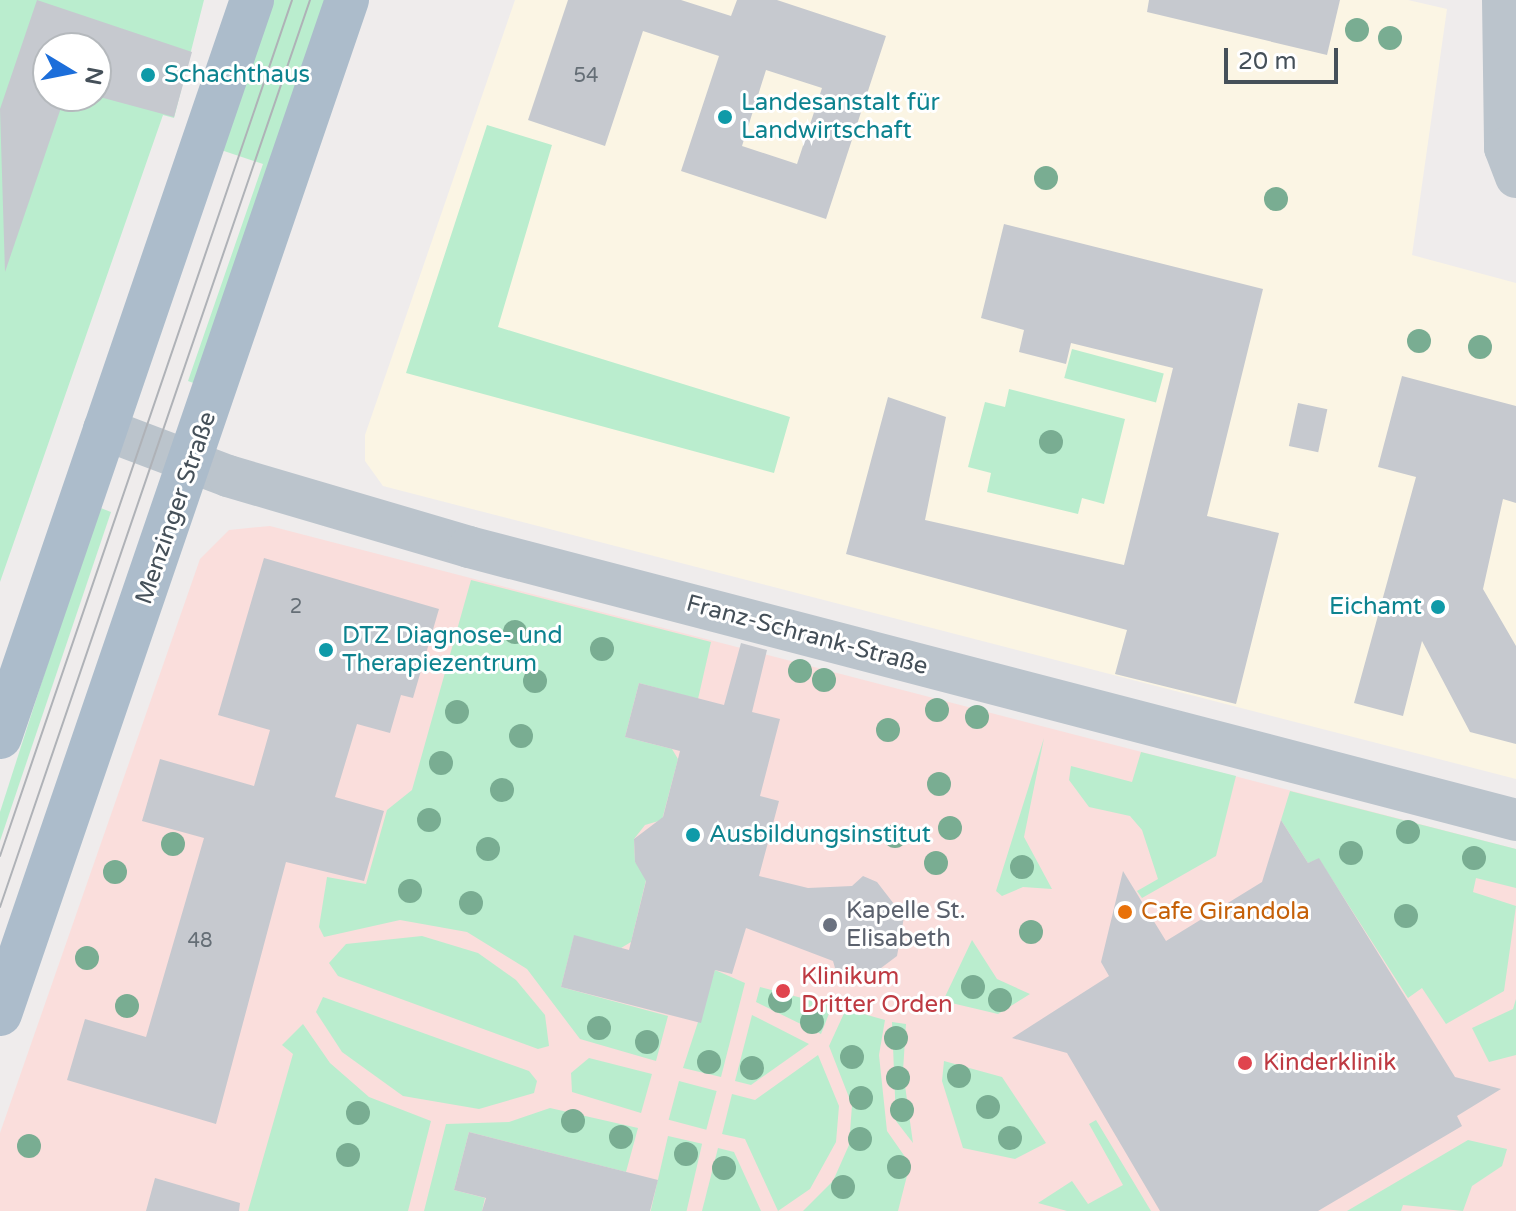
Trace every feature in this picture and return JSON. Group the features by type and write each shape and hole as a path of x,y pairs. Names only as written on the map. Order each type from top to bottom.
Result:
{"main road":[{"path":"0,737 252,0"},
{"name":"Menzinger Straße","path":"0,1014 193,462 347,0"}],"street":[{"path":"1503,0 1505,148 1516,177"},
{"name":"Franz-Schrank-Straße","path":"104,429 193,462 469,547 1516,820"}],"shaded area":[{"path":"515,0 1408,0 1447,9 1412,255 1516,283 1516,779 383,486 365,461 365,435"},
{"name":"Klinikum Dritter Orden","path":"270,526 1516,849 1516,1211 0,1211 0,1133 200,559 229,530"}],"green space":[{"path":"0,0 204,0 174,118 163,115 0,582"},
{"path":"273,0 327,0 199,385 188,381 263,164 221,150"},
{"path":"487,125 552,145 498,327 790,417 774,473 406,373"},
{"path":"1072,349 1164,374 1156,403 1064,378"},
{"path":"1009,389 1125,419 1104,504 1082,498 1078,514 987,492 991,473 968,467 985,402 1005,407"},
{"path":"98,507 111,512 0,841 0,812"},
{"path":"471,580 711,642 698,699 639,683 625,737 672,749 678,759 662,820 645,825 634,839 635,862 647,876 631,942 621,948 574,936 561,987 668,1016 656,1061 580,1039 527,969 467,932 400,920 324,937 319,927 327,877 366,884 387,810 412,790"},
{"path":"1044,738 1024,837 1052,889 1023,887 1002,896 996,891"},
{"path":"1141,752 1236,776 1216,856 1142,898 1137,891 1158,879 1142,830 1130,816 1089,807 1069,780 1071,766 1132,782"},
{"path":"1290,791 1516,849 1516,888 1476,878 1473,892 1516,906 1504,991 1446,1024 1422,988 1408,998 1319,859 1308,863 1281,820"},
{"path":"422,936 478,953 516,980 545,1015 549,1046 538,1049 338,976 329,963 346,944"},
{"path":"972,940 997,979 1030,994 998,1014 943,1001"},
{"path":"715,970 745,983 721,1077 683,1068"},
{"path":"760,987 832,1006 821,1034 756,1002"},
{"path":"323,997 529,1071 537,1081 534,1093 479,1109 403,1096 342,1052 316,1012"},
{"path":"1516,999 1516,1055 1489,1062 1472,1028 1513,1009"},
{"path":"846,1009 885,1020 879,1055 887,1131 910,1164 898,1211 803,1211 833,1181 849,1145 852,1105 829,1046"},
{"path":"752,1015 809,1044 751,1085 735,1081"},
{"path":"892,1022 906,1024 903,1071 913,1143 896,1121"},
{"path":"303,1024 330,1063 369,1097 431,1121 408,1211 248,1211 293,1054 282,1045"},
{"path":"818,1055 839,1106 836,1142 810,1189 778,1211 745,1139 722,1134 732,1094 755,1100"},
{"path":"589,1058 652,1074 641,1113 572,1092 571,1073"},
{"path":"944,1061 1002,1077 1046,1143 1015,1159 963,1148 942,1081"},
{"path":"679,1081 717,1091 706,1130 669,1120"},
{"path":"550,1108 638,1128 626,1172 469,1132 454,1190 485,1198 482,1211 424,1211 446,1124 509,1122"},
{"path":"1096,1120 1151,1211 1067,1211 1038,1203 1072,1181 1088,1204 1123,1185 1089,1124"},
{"path":"668,1136 702,1144 687,1211 651,1211"},
{"path":"1468,1140 1507,1149 1502,1166 1472,1186 1463,1211 1403,1205 1401,1211 1347,1211"},
{"path":"718,1148 734,1152 761,1211 702,1211"}],"building":[{"path":"37,0 192,52 174,117 112,100 112,32 32,32 32,112 60,112 5,272 0,109"},
{"name":"Landesanstalt für Landwirtschaft","path":"568,0 681,0 731,16 737,0 777,0 886,36 826,219 681,171 719,56 643,31 605,146 528,120","holes":["766,70 822,88 797,164 742,146"]},
{"path":"1149,0 1340,0 1327,55 1147,12"},
{"path":"1004,224 1263,289 1207,516 1279,533 1236,704 1115,674 1127,630 846,554 888,397 946,417 925,520 1124,565 1173,368 1071,343 1066,364 1019,352 1024,330 981,318"},
{"path":"1402,376 1516,406 1516,503 1503,499 1483,589 1516,646 1516,744 1470,732 1422,641 1403,716 1354,703 1416,477 1378,467"},
{"path":"1298,403 1327,409 1318,452 1289,446"},
{"path":"264,558 439,609 413,698 401,695 390,733 357,724 335,797 384,811 364,881 286,862 216,1124 67,1080 85,1019 146,1037 204,838 142,821 160,759 254,786 270,730 218,715"},
{"name":"Ausbildungsinstitut","path":"741,643 767,650 752,712 780,719 760,796 779,801 759,876 808,888 852,886 863,876 877,882 904,917 897,956 869,977 839,982 833,961 746,928 732,974 715,970 701,1023 561,987 574,935 629,950 646,881 635,862 634,839 663,817 680,751 625,737 639,683 724,705"},
{"path":"1281,820 1308,863 1319,858 1455,1077 1501,1089 1457,1116 1462,1126 1318,1211 1160,1211 1067,1053 1012,1038 1109,976 1101,962 1123,871 1166,941 1262,882"},
{"path":"469,1132 658,1180 650,1211 482,1211 486,1198 454,1190"},
{"path":"155,1178 240,1203 239,1211 146,1211"}],"tram line":[{"path":"0,856 292,0"},
{"path":"0,907 310,0"}],"place":[{"name":"Schachthaus","path":"148,75"},
{"name":"Landesanstalt für Landwirtschaft","path":"725,117"},
{"name":"Eichamt","path":"1438,607"},
{"name":"DTZ Diagnose- und Therapiezentrum","path":"326,650"},
{"name":"Ausbildungsinstitut","path":"693,835"},
{"name":"Cafe Girandola","path":"1125,912"},
{"name":"Kapelle St. Elisabeth","path":"830,925"},
{"name":"Klinikum Dritter Orden","path":"783,991"},
{"name":"Kinderklinik","path":"1245,1063"}]}
